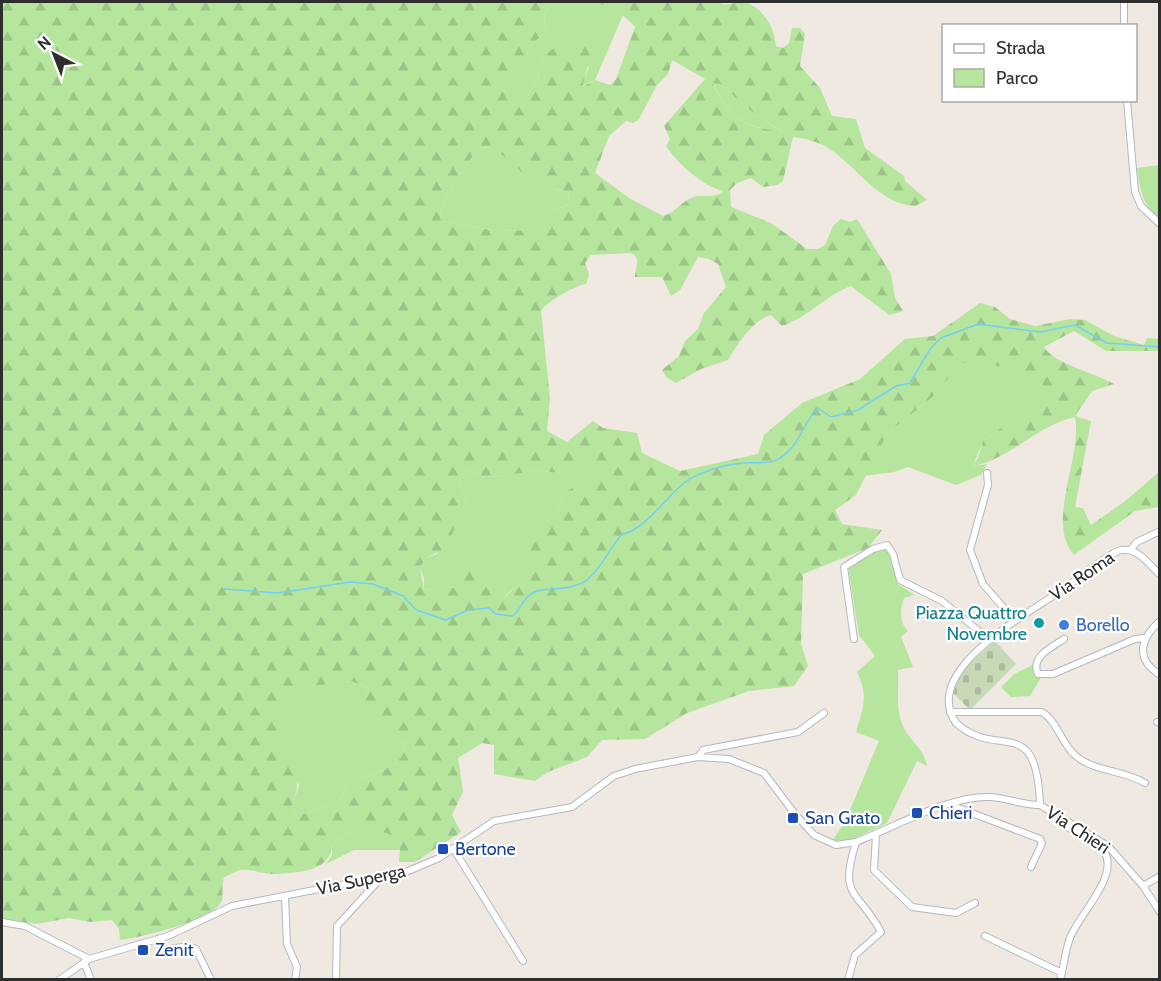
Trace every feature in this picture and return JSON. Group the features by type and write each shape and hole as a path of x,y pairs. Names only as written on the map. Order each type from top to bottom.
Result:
{"street":[{"path":"1124,2 1124,24"},
{"path":"1127,102 1135,192 1141,206 1160,224"},
{"path":"987,473 988,485 970,550 983,584 1015,621"},
{"path":"1131,549 1137,542 1160,531"},
{"path":"855,639 844,567 873,549 887,545 893,554 900,580 942,601 990,640"},
{"name":"Via Roma","path":"950,712 954,678 963,666 990,640 1015,621 1111,554 1131,549 1160,575"},
{"path":"1160,621 1144,638 1142,650 1145,660 1160,675"},
{"path":"1064,639 1043,654 1037,663 1036,672 1046,676 1135,639 1144,638"},
{"path":"950,712 1042,712 1075,756 1086,762 1125,772 1145,783"},
{"path":"950,712 963,729 1012,742 1026,750 1037,769 1040,805"},
{"path":"698,757 703,750 798,732 824,713"},
{"name":"Via Superga","path":"59,980 86,960 168,936 232,906 406,873 439,858 494,821 580,804 614,777 635,769 698,757 729,759 764,773 814,835 836,845 856,842 969,799 992,797 1028,805 1040,805"},
{"path":"950,805 1040,839 1042,843 1031,862"},
{"name":"Via Chieri","path":"1040,805 1108,846 1143,886 1160,912"},
{"path":"985,936 1061,976 1069,939 1104,880 1109,858 1104,851 1063,824 1059,816"},
{"path":"876,834 874,870 912,907 956,913 975,903"},
{"path":"848,980 855,955 881,932 849,888 850,862 856,842"},
{"path":"453,848 523,961"},
{"path":"1143,886 1160,876"},
{"path":"336,980 337,926 381,878"},
{"path":"285,896 287,944 297,967 295,980"},
{"path":"2,922 25,926 86,960 91,980"},
{"path":"171,949 188,946 196,949 211,980"}],"green space":[{"path":"2,2 554,2 545,15 547,31 531,45 508,95 528,96 538,79 543,56 567,42 579,41 594,45 582,87 595,80 610,85 616,79 635,27 616,11 594,2 747,3 759,10 768,20 776,46 783,48 789,43 792,28 800,28 805,34 800,66 820,88 832,116 856,119 865,148 904,176 905,181 927,200 915,206 890,199 828,148 793,137 783,181 777,185 763,187 751,178 737,183 730,190 731,207 771,223 807,249 818,249 825,245 833,226 841,219 850,222 857,219 891,274 895,298 903,311 889,315 851,286 782,326 771,315 765,317 746,333 728,360 701,369 676,383 666,377 662,370 679,356 685,341 698,329 704,313 726,287 718,264 698,257 680,290 671,296 662,277 635,277 637,258 635,255 631,253 591,255 585,263 589,274 586,284 562,294 541,311 550,398 547,431 567,442 593,421 603,428 637,433 642,453 680,471 758,454 764,435 802,403 860,379 905,339 933,336 980,303 995,307 1010,319 1035,326 1070,319 1085,320 1114,336 1144,345 1147,338 1159,339 1159,351 1106,351 1074,331 1044,347 1049,353 1066,363 1114,384 1092,391 1075,416 1091,421 1075,507 1083,508 1091,525 1124,502 1159,472 1159,507 1135,511 1074,555 1066,541 1063,525 1076,433 1075,417 1048,427 999,457 972,466 978,458 983,441 1053,391 1015,371 993,365 951,363 949,377 935,395 887,434 856,495 835,510 842,524 882,530 868,548 803,574 801,644 808,666 794,686 749,691 687,713 645,739 602,740 587,757 548,772 535,781 494,774 494,745 482,743 458,758 463,792 452,815 461,832 415,862 399,862 401,837 350,821 350,832 332,844 326,860 319,866 283,874 245,870 235,872 224,877 222,900 217,907 192,921 159,932 120,940 119,929 112,920 90,922 69,918 37,924 2,918","holes":["672,60 705,79 664,126 670,139 666,146 692,173 708,185 723,191 712,196 691,198 671,213 663,216 629,198 595,173 609,136 626,121 633,123 639,119 657,85 668,74","713,83 720,84 756,115 782,131 758,127 739,119 731,112","481,147 494,150 528,177 568,192 569,203 565,207 553,209 547,221 527,230 497,231 441,221 443,204 448,194","589,463 599,472 564,493 556,514 522,540 535,569 505,597 480,563 455,574 458,587 424,590 420,567 426,558 446,548 467,500 459,480 464,470 485,477 506,476 537,470 558,473","351,681 368,688 364,708 378,720 387,734 405,744 399,760 392,765 384,770 348,781 340,801 297,816 292,806 297,786 296,774 283,759 283,692 300,683 316,686"]},
{"path":"554,2 606,3 623,15 595,80 581,87 589,67 543,56 538,79 528,96 507,96 531,45 547,31 545,15"},
{"path":"713,82 720,84 756,115 783,132 758,127 739,119 725,104"},
{"path":"481,147 492,148 557,190 568,192 569,203 565,207 553,209 548,221 527,230 497,231 441,221 443,204 448,194"},
{"path":"1159,165 1159,221 1149,209 1143,196 1137,168"},
{"path":"983,362 1013,368 1054,391 983,441 973,466 987,464 981,475 956,485 908,467 894,472 864,476 887,434 935,395 950,363"},
{"path":"589,462 600,472 564,493 556,514 523,540 536,569 504,597 458,587 424,590 424,578 420,567 426,558 437,554 467,500 459,480 464,470 485,477 506,476 537,470 558,473"},
{"path":"882,548 889,552 897,583 914,595 904,598 902,607 902,620 908,631 901,637 913,667 898,670 898,705 903,726 926,760 927,766 917,761 887,823 853,839 832,841 845,822 879,741 856,732 863,709 864,695 857,672 875,656 859,635 848,566"},
{"path":"995,641 1016,664 970,710 953,693 965,670"},
{"path":"1037,663 1042,676 1030,696 1011,697 1001,687 1014,674"},
{"path":"351,681 368,688 365,708 378,720 387,734 405,744 403,753 399,760 384,770 348,781 340,801 297,816 292,806 299,785 283,759 283,692 300,683 316,686"},
{"path":"349,821 362,822 401,837 400,850 354,850 326,864 332,855 332,844 350,832"}],"waterway":[{"path":"224,589 278,593 350,582 373,584 403,596 416,610 446,620 468,610 489,608 496,614 512,616 533,593 570,587 588,579 598,569 622,534 630,532 647,520 690,479 712,469 729,465 776,460 787,453 797,441 818,408 831,417 858,410 896,386 910,383 930,349 941,338 978,324 1040,332 1075,325 1107,343 1160,347"}],"place":[{"name":"Piazza Quattro Novembre","path":"1039,623"},
{"name":"Borello","path":"1064,625"},
{"name":"Chieri","path":"917,813"},
{"name":"San Grato","path":"793,818"},
{"name":"Bertone","path":"443,849"},
{"name":"Zenit","path":"143,950"}]}
